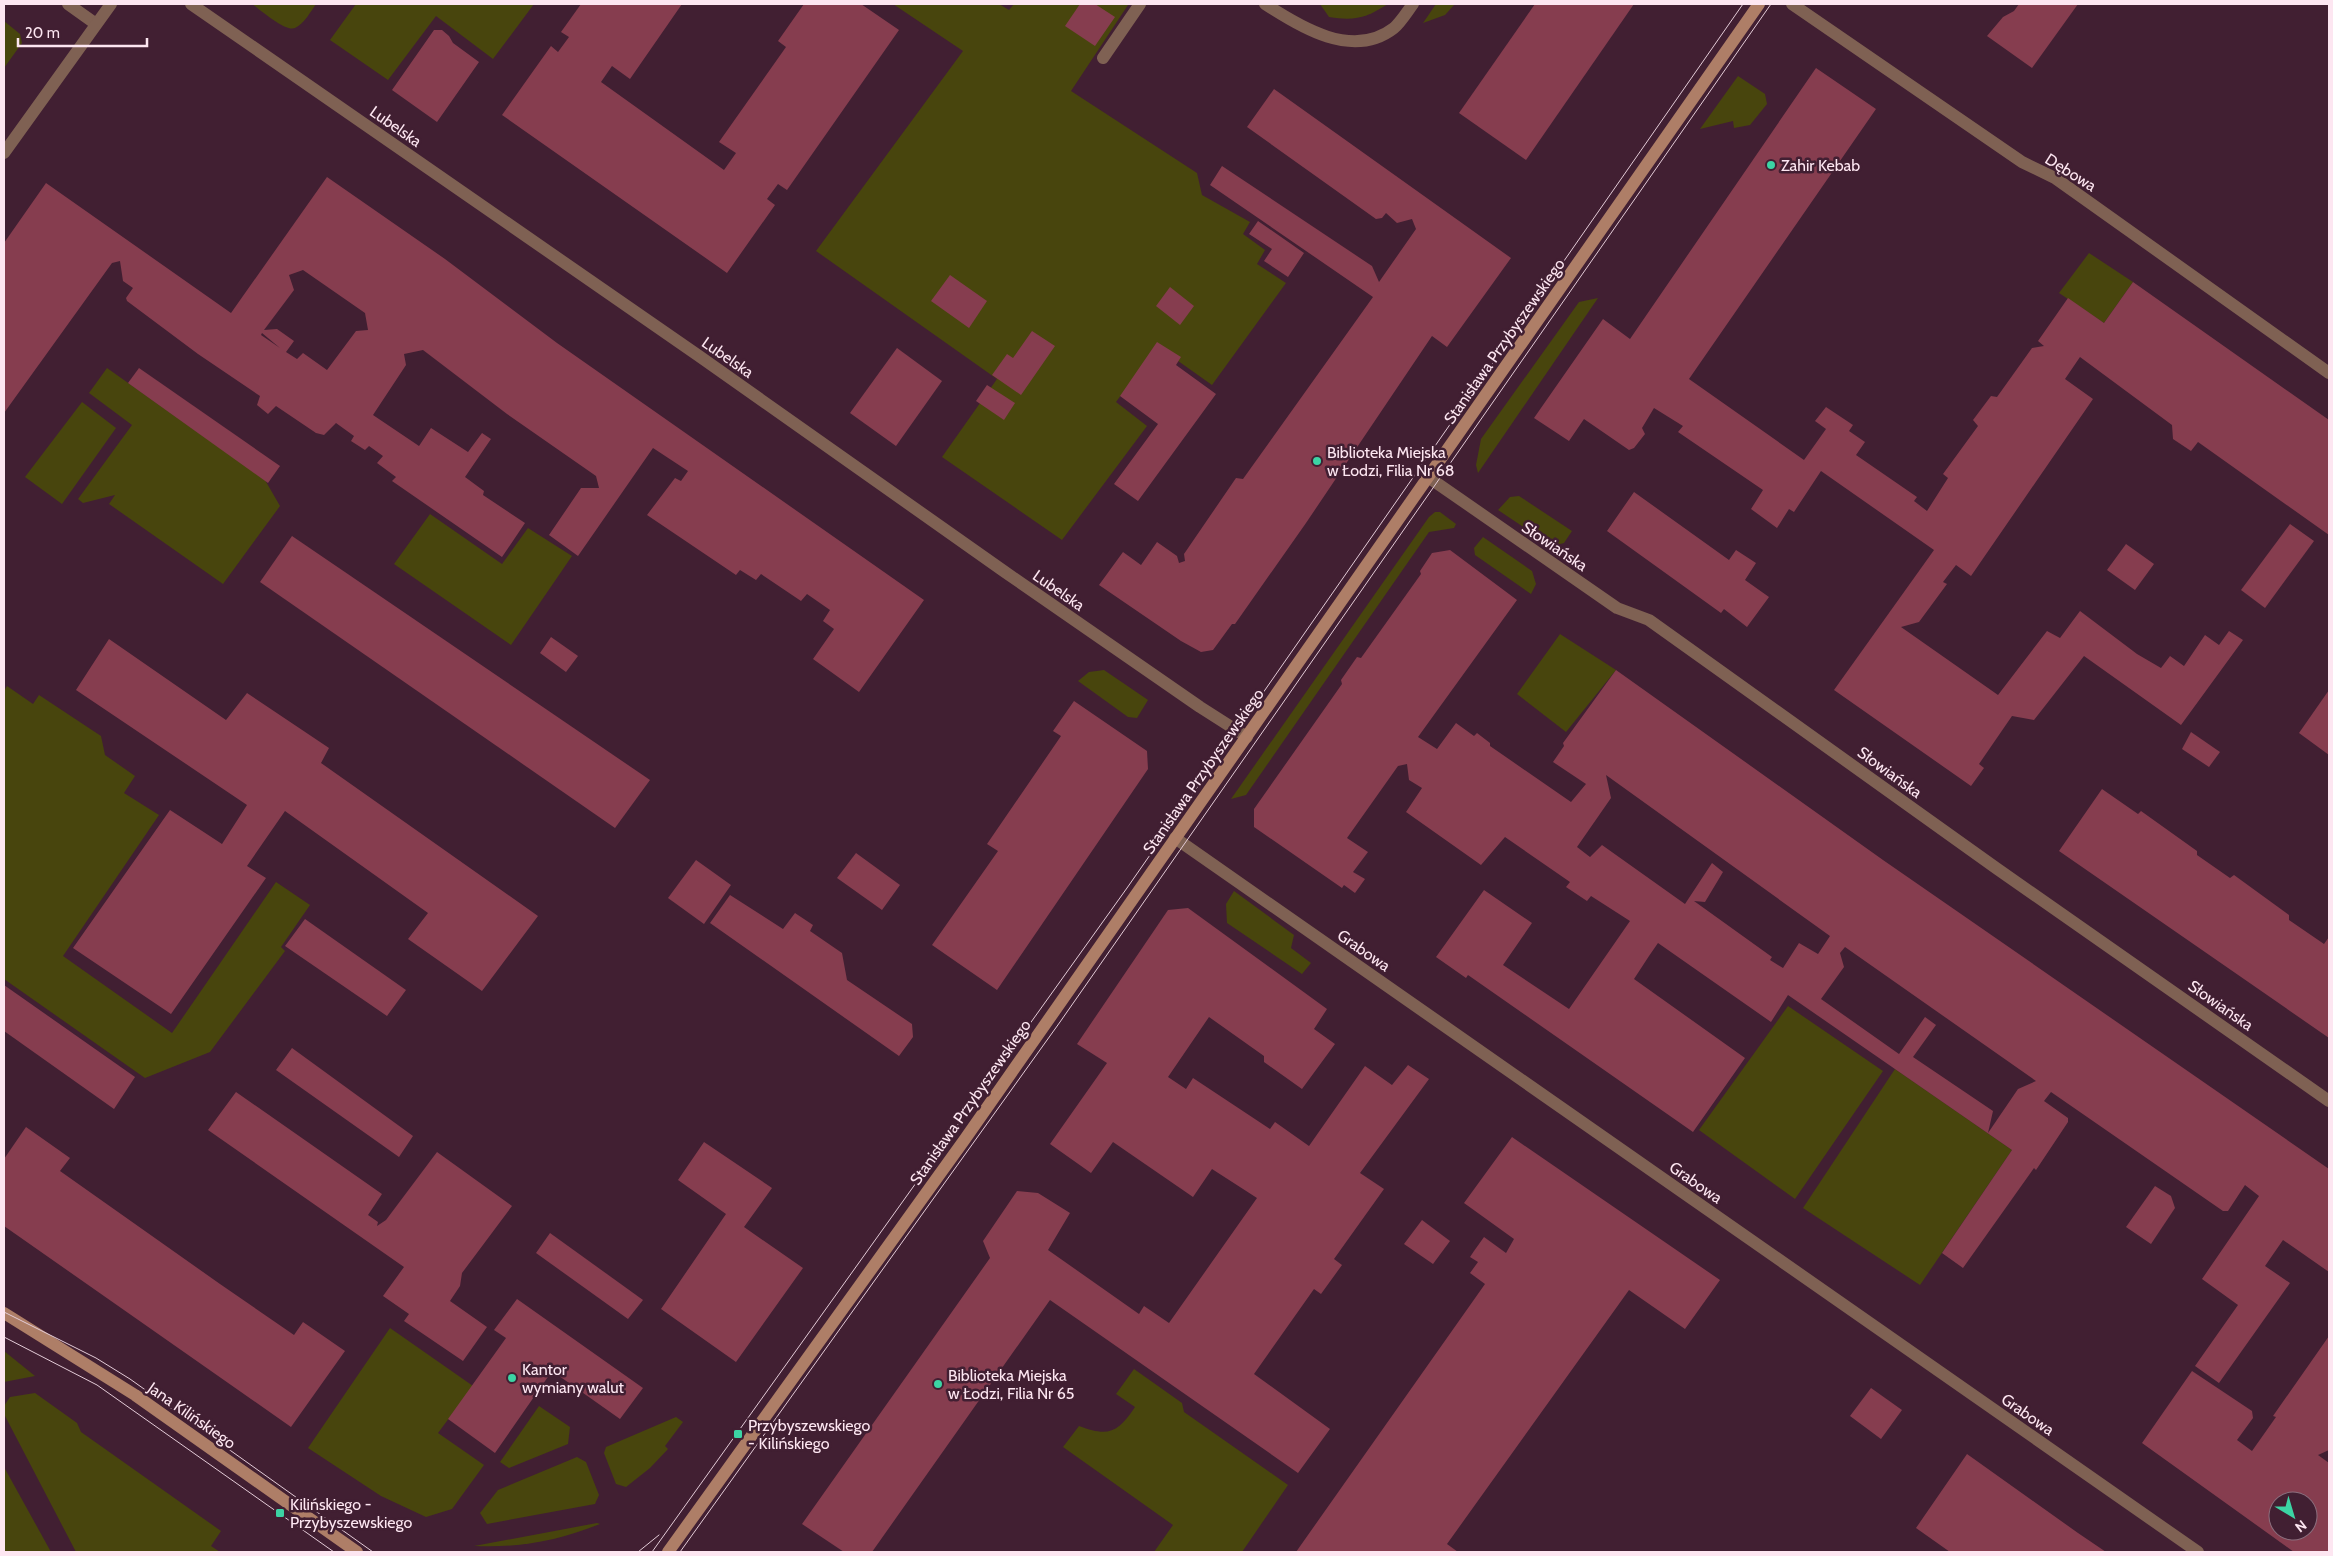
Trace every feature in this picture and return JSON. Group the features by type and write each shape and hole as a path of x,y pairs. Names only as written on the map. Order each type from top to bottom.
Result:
{"street":[{"path":"68,4 96,24"},
{"path":"4,153 111,4"},
{"name":"Lubelska","path":"191,4 706,361 1005,572 1246,737"},
{"path":"1103,58 1140,4"},
{"path":"1265,4 1303,28 1331,39 1356,40 1381,36 1394,28 1412,4"},
{"name":"Stanisława Przybyszewskiego","path":"668,1552 965,1139 1758,4"},
{"name":"Dębowa","path":"1792,4 2022,162 2055,178 2329,373"},
{"name":"Słowiańska","path":"1428,477 1617,608 1649,620 2004,874 2329,1101"},
{"name":"Grabowa","path":"1175,838 2198,1552"},
{"name":"Jana Kilińskiego","path":"4,1313 135,1395 357,1552"}],"shaded area":[{"path":"252,4 316,4 301,24 291,28 279,24"},
{"path":"356,4 534,4 493,59 436,16 388,80 330,40"},
{"path":"893,4 999,4 1009,10 1014,4 1128,5 1071,91 1197,173 1202,195 1250,222 1243,234 1265,250 1257,264 1286,283 1212,385 1157,346 1116,402 1147,426 1062,540 942,457 997,379 816,251 963,51"},
{"path":"1320,4 1388,4 1373,13 1346,19 1329,17"},
{"path":"1436,4 1455,4 1445,15 1423,23"},
{"path":"4,21 20,34 22,43 4,68"},
{"path":"1738,76 1765,94 1767,104 1750,125 1734,128 1733,121 1700,129"},
{"path":"2089,253 2133,282 2104,323 2059,293"},
{"path":"1598,298 1478,473 1476,465 1481,439 1579,302"},
{"path":"107,368 265,480 280,506 223,584 109,504 115,495 83,503 78,499 132,425 89,393"},
{"path":"82,402 116,428 62,504 25,477"},
{"path":"1519,496 1572,531 1564,543 1552,546 1498,510 1510,497"},
{"path":"1435,512 1440,512 1456,524 1454,528 1429,532 1246,795 1231,799 1429,517"},
{"path":"430,514 502,564 528,528 572,556 511,645 394,564"},
{"path":"1483,537 1532,571 1536,584 1531,594 1475,555 1474,548"},
{"path":"1560,634 1616,670 1566,732 1517,694"},
{"path":"1104,670 1148,700 1137,718 1128,717 1078,681 1089,672"},
{"path":"7,686 33,704 39,695 101,736 105,755 135,776 124,793 159,815 63,956 172,1033 276,882 310,905 281,947 285,951 210,1052 145,1078 4,979 4,691"},
{"path":"1234,891 1294,935 1291,948 1311,963 1302,974 1227,923 1226,904"},
{"path":"1788,1006 1883,1071 1795,1199 1699,1130"},
{"path":"1895,1069 2012,1150 1920,1285 1803,1208"},
{"path":"390,1328 473,1386 438,1433 484,1465 452,1509 426,1517 381,1496 308,1448"},
{"path":"4,1351 35,1376 4,1382"},
{"path":"1134,1369 1182,1403 1184,1412 1288,1485 1242,1552 1154,1552 1173,1525 1063,1447 1079,1426 1105,1432 1117,1427 1129,1416 1135,1407 1116,1394"},
{"path":"35,1393 77,1423 81,1432 221,1531 211,1546 220,1552 76,1552 4,1414 4,1406 10,1397"},
{"path":"539,1406 570,1427 568,1444 509,1468 500,1462"},
{"path":"676,1417 683,1422 665,1446 668,1449 650,1468 626,1487 616,1484 604,1453 606,1447"},
{"path":"577,1457 586,1462 599,1495 595,1504 487,1524 480,1513 498,1490"},
{"path":"4,1467 51,1552 4,1552"},
{"path":"597,1523 600,1524 568,1535 538,1542 507,1546 474,1546"}],"building":[{"path":"581,4 682,4 630,79 612,66 601,82 724,170 736,153 719,142 786,47 778,41 804,4 861,4 899,30 787,190 778,184 767,199 775,205 727,273 502,115 551,46 558,52 569,37 561,32"},
{"path":"1080,4 1095,4 1115,17 1095,46 1065,26"},
{"path":"1535,4 1634,4 1526,160 1459,113"},
{"path":"2019,4 2078,4 2032,68 1987,36 2003,17 2014,11"},
{"path":"434,30 442,30 453,43 479,62 437,122 392,90"},
{"path":"1816,68 1876,109 1689,379 1804,460 1826,429 1815,421 1826,407 1853,425 1849,431 1865,442 1856,455 1917,497 1914,501 1927,511 1948,478 1943,474 1978,426 1973,420 1991,396 1997,397 2032,348 2044,346 2038,341 2068,298 2104,323 2133,282 2329,420 2329,535 2198,442 2191,451 2173,439 2172,425 2080,357 2065,379 2093,399 1971,576 1956,565 1943,582 1947,584 1919,622 1901,627 1998,695 2047,631 2060,638 2080,611 2137,654 2161,668 2170,656 2184,666 2205,635 2219,645 2229,631 2243,640 2181,725 2084,656 2034,720 2012,716 1979,764 1984,768 1971,786 1834,690 1934,550 1821,471 1794,512 1789,509 1777,528 1751,509 1763,490 1678,432 1683,426 1654,408 1642,428 1645,434 1634,448 1629,450 1584,419 1569,441 1534,418 1603,319 1630,339"},
{"path":"1274,89 1511,258 1447,347 1432,336 1306,523 1235,624 1232,624 1213,650 1201,652 1181,641 1099,585 1123,552 1141,565 1157,542 1177,556 1179,563 1185,561 1184,554 1236,478 1243,479 1373,297 1210,185 1222,166 1372,266 1379,282 1416,229 1412,219 1397,223 1386,213 1382,218 1376,219 1247,127"},
{"path":"327,177 445,259 557,343 924,600 859,692 813,659 834,629 823,621 830,610 807,594 801,601 761,574 756,580 740,570 736,575 647,515 675,478 681,481 688,471 653,448 578,556 549,535 581,488 599,488 596,476 507,414 423,350 404,354 406,365 373,415 419,446 431,428 468,452 482,433 491,439 465,477 484,491 483,495 525,523 502,557 392,481 396,477 377,463 383,456 369,446 365,450 351,441 354,436 336,423 324,435 316,433 276,406 268,414 257,405 260,396 198,354 127,301 126,298 133,288 123,281 120,261 112,263 4,413 4,243 46,183 231,313","holes":["303,270 365,313 368,330 356,331 327,370 303,353 297,359 286,352 294,341 277,329 264,330 294,290 289,275","262,333 280,348 261,335"]},
{"path":"1258,221 1304,253 1288,277 1264,261 1272,249 1249,234"},
{"path":"950,275 987,301 969,328 931,301"},
{"path":"1170,287 1194,306 1180,325 1156,306"},
{"path":"1032,331 1055,346 1021,395 992,375 1007,354 1013,358"},
{"path":"1157,342 1181,357 1176,365 1216,394 1138,501 1114,484 1158,424 1120,396"},
{"path":"897,348 942,381 896,446 850,413"},
{"path":"139,368 280,466 268,483 128,383"},
{"path":"987,385 1015,403 1004,420 976,401"},
{"path":"1634,492 1729,560 1736,550 1756,563 1745,580 1769,597 1747,627 1724,609 1721,613 1607,531"},
{"path":"2290,524 2314,541 2265,608 2241,590"},
{"path":"292,536 650,780 615,828 260,582"},
{"path":"2126,544 2154,564 2135,590 2107,570"},
{"path":"1450,550 1517,600 1418,737 1437,749 1456,723 1474,736 1477,733 1490,743 1490,746 1571,802 1586,784 1553,762 1564,746 1563,743 1616,670 1883,860 2329,1169 2329,1272 2283,1240 2265,1266 2290,1283 2219,1383 2195,1366 2238,1305 2202,1279 2259,1196 2245,1185 2228,1211 2223,1211 2051,1092 2044,1101 2068,1118 2068,1122 2036,1170 2034,1168 1963,1268 1942,1253 2012,1150 1788,995 1771,1022 1658,943 1634,979 1745,1058 1693,1132 1468,975 1466,978 1436,957 1484,890 1532,923 1503,965 1569,1009 1630,921 1591,896 1587,901 1566,887 1570,882 1505,837 1481,865 1406,812 1422,788 1409,780 1407,764 1398,766 1347,838 1368,852 1353,872 1365,879 1355,893 1344,885 1342,888 1254,827 1254,809 1342,684 1341,680 1357,657 1361,658 1421,574 1420,571 1432,553","holes":["1606,775 1830,936 1818,954 1799,943 1783,968 1770,960 1772,957 1694,901 1705,902 1723,872 1712,863 1685,904 1602,845 1590,857 1577,847 1611,798","1845,947 2036,1081 2018,1089 1988,1133 1993,1111 1913,1057 1936,1025 1925,1017 1899,1054 1821,999 1844,967 1840,953"]},
{"path":"551,637 578,656 566,672 540,653"},
{"path":"109,639 226,720 247,693 329,748 321,763 538,916 482,991 408,939 428,913 285,811 247,866 266,878 171,1014 73,948 170,810 222,844 247,805 76,690"},
{"path":"2329,690 2329,755 2299,733"},
{"path":"1074,701 1147,751 1148,769 997,990 932,945 998,851 987,844 1061,736 1053,731"},
{"path":"2191,732 2220,752 2209,767 2182,749"},
{"path":"2102,789 2138,814 2141,811 2197,851 2197,855 2230,878 2234,875 2289,915 2289,920 2324,944 2329,937 2329,1038 2059,851"},
{"path":"856,853 900,885 882,910 837,878"},
{"path":"696,860 731,885 704,924 668,898"},
{"path":"730,895 783,929 795,913 813,925 810,931 842,953 847,980 912,1024 913,1037 899,1056 710,923"},
{"path":"1188,908 1327,1009 1314,1029 1335,1044 1302,1089 1264,1062 1264,1056 1209,1017 1168,1077 1186,1089 1193,1078 1270,1129 1275,1122 1309,1146 1365,1066 1392,1085 1408,1065 1429,1079 1360,1173 1384,1189 1334,1259 1342,1265 1321,1294 1314,1289 1254,1374 1330,1429 1298,1473 1050,1300 872,1552 844,1552 802,1524 990,1258 983,1241 1017,1191 1038,1193 1070,1213 1048,1250 1139,1314 1144,1306 1169,1323 1257,1198 1212,1169 1193,1197 1113,1142 1091,1173 1050,1144 1107,1063 1077,1044 1168,910"},
{"path":"305,919 406,990 387,1016 285,946"},
{"path":"4,985 135,1077 114,1109 4,1031"},
{"path":"292,1048 413,1136 399,1157 276,1070"},
{"path":"236,1092 382,1194 368,1215 378,1222 377,1226 386,1220 437,1152 512,1206 462,1273 460,1286 450,1301 487,1327 463,1361 404,1321 409,1314 383,1296 404,1267 208,1130"},
{"path":"26,1127 70,1158 60,1171 220,1284 294,1335 303,1322 345,1351 291,1427 4,1226 4,1159"},
{"path":"1512,1137 1720,1280 1685,1329 1629,1290 1447,1544 1458,1552 1296,1552 1485,1284 1470,1273 1478,1262 1470,1257 1474,1251 1484,1237 1506,1253 1514,1239 1464,1203"},
{"path":"704,1142 772,1188 744,1227 803,1268 736,1362 661,1309 726,1214 678,1180"},
{"path":"2155,1186 2171,1196 2175,1208 2151,1244 2126,1227"},
{"path":"1422,1220 1450,1241 1433,1264 1404,1244"},
{"path":"550,1233 643,1300 628,1319 536,1253"},
{"path":"517,1299 643,1388 620,1419 552,1371 495,1453 448,1419 506,1338 494,1330"},
{"path":"2329,1336 2329,1450 2318,1455 2329,1463 2329,1552 2294,1552 2279,1541 2318,1541 2318,1491 2268,1491 2268,1533 2142,1443 2192,1371 2252,1411 2253,1418 2237,1440 2252,1451 2276,1417 2273,1416"},
{"path":"1871,1388 1902,1410 1881,1439 1850,1416"},
{"path":"1967,1454 2106,1552 1950,1552 1916,1528"}],"tram line":[{"path":"652,1552 1127,888 1743,4"},
{"path":"680,1552 1060,1022 1771,4"},
{"path":"4,1312 96,1358 130,1379 373,1552"},
{"path":"4,1337 97,1385 334,1552"},
{"path":"638,1552 659,1535"}],"place":[{"name":"Zahir Kebab","path":"1771,165"},
{"name":"Biblioteka Miejska w Łodzi, Filia Nr 68","path":"1317,461"},
{"name":"Kantor wymiany walut","path":"512,1378"},
{"name":"Biblioteka Miejska w Łodzi, Filia Nr 65","path":"938,1384"},
{"name":"Przybyszewskiego - Kilińskiego","path":"738,1434"},
{"name":"Kilińskiego - Przybyszewskiego","path":"280,1513"}]}
